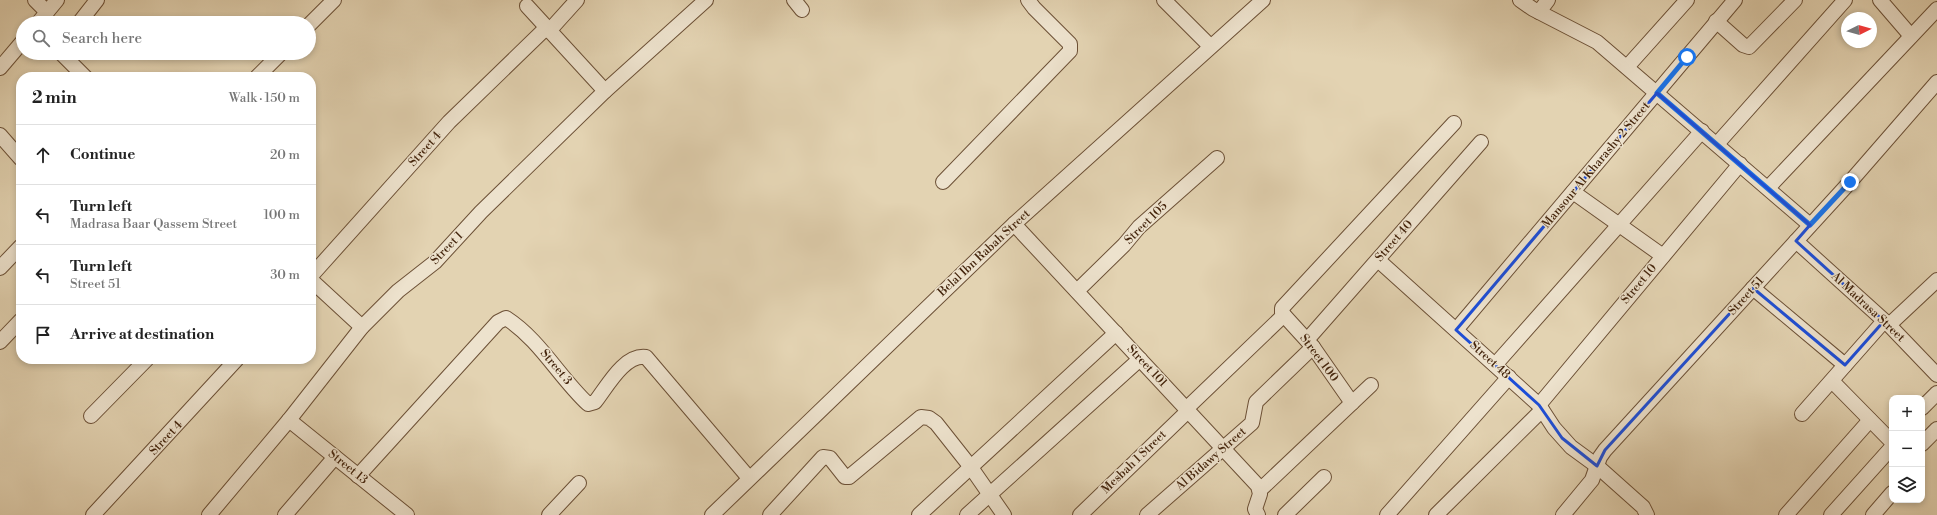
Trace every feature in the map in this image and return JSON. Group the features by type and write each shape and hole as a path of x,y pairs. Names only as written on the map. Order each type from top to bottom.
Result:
{"street":[{"path":"35,0 47,12"},
{"path":"44,16 57,0"},
{"path":"84,16 97,0"},
{"path":"316,18 334,0"},
{"name":"Street 4","path":"316,270 450,122 577,0"},
{"name":"Street 1","path":"209,515 362,328 398,291 435,262 481,212 605,91 706,0"},
{"path":"944,182 1070,51 1070,44 1028,0"},
{"path":"1164,0 1210,46"},
{"name":"Belal Ibn Rabah Street","path":"712,515 1014,224 1210,46 1263,0"},
{"path":"1520,0 1539,12 1597,42 1810,225"},
{"path":"1539,12 1548,0"},
{"path":"1627,67 1687,0"},
{"name":"Mansour Al Kharashy 2 Street","path":"1456,330 1735,0"},
{"path":"1716,21 1743,45 1749,47 1795,0"},
{"path":"1717,144 1845,0"},
{"path":"1880,0 1911,36"},
{"path":"527,6 547,30 605,91"},
{"path":"1768,188 1937,9"},
{"path":"0,68 16,49"},
{"path":"68,60 80,72"},
{"path":"262,72 274,60"},
{"name":"Street 51","path":"1563,515 1592,480 1605,450 1796,241 1937,82"},
{"path":"1284,315 1281,311 1283,306 1454,123"},
{"path":"1495,365 1702,131"},
{"path":"0,135 16,153"},
{"name":"Street 40","path":"1310,343 1378,260 1481,142"},
{"name":"Street 105","path":"1077,291 1124,245 1139,227 1217,158"},
{"name":"Street 10","path":"1436,515 1540,408 1663,256 1740,164"},
{"path":"1573,192 1663,256"},
{"name":"Street 101","path":"1014,224 1188,409 1260,490"},
{"name":"Al Madrasa Street","path":"1796,241 1887,323 1937,375"},
{"path":"0,268 16,251"},
{"name":"Street 48","path":"1378,260 1509,377 1540,408 1571,447 1597,466 1643,507 1647,515"},
{"path":"1802,414 1845,365 1887,323 1937,280"},
{"path":"316,285 362,328"},
{"path":"1753,288 1845,365"},
{"name":"Street 100","path":"1284,315 1310,343 1352,403"},
{"name":"Mesbah 1 Street","path":"1080,515 1284,315"},
{"name":"Street 3","path":"358,476 498,322 506,318 516,324 544,352 588,404 595,402 626,364 639,356 646,356 749,478"},
{"path":"0,342 16,325"},
{"path":"918,515 1116,333"},
{"name":"Al Bidawy Street","path":"1147,515 1254,420 1256,402 1310,343"},
{"path":"967,515 1140,358"},
{"path":"92,416 142,364"},
{"name":"Street 4","path":"93,515 232,364"},
{"path":"1387,515 1509,377"},
{"path":"1832,381 1889,439"},
{"path":"1258,515 1255,508 1260,490 1371,385"},
{"path":"1925,405 1937,392"},
{"path":"770,515 823,457 830,458 845,477 849,477 914,421 922,417 929,418 936,423 970,466 1004,515"},
{"name":"Street 13","path":"288,420 407,515"},
{"path":"1786,515 1870,420"},
{"path":"1925,441 1937,429"},
{"path":"1832,515 1889,446"},
{"path":"285,515 335,457"},
{"path":"1285,515 1324,477"},
{"path":"549,515 579,483"},
{"path":"1873,515 1889,496"}],"highlighted area":[{"path":"1657,93 1810,225 1796,241 1884,321 1845,365 1753,288 1605,450 1597,466 1562,438 1539,405 1456,330"}],"route":[{"path":"1687,57 1657,93 1810,225 1850,182"}]}
